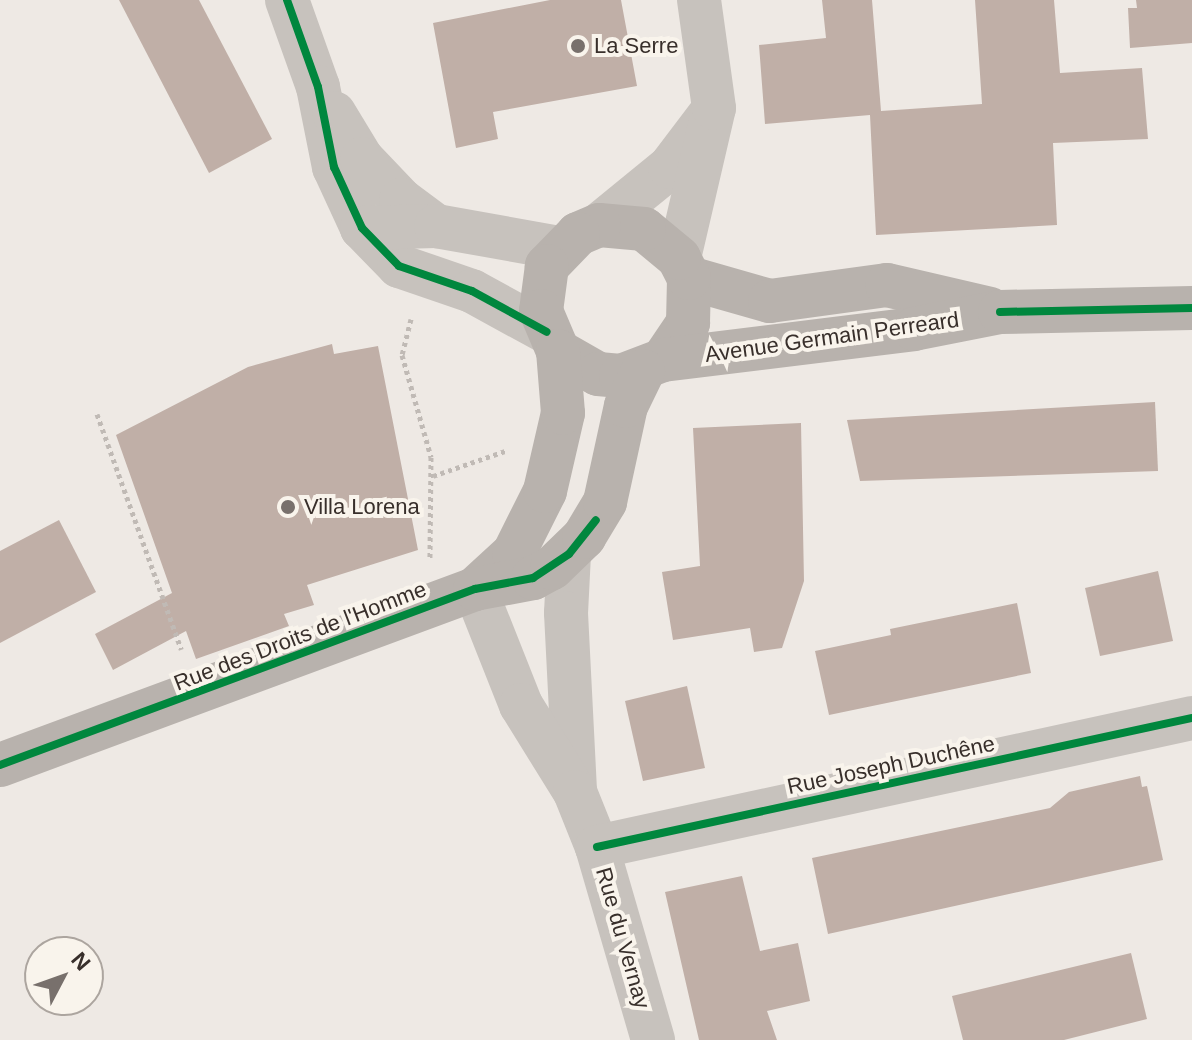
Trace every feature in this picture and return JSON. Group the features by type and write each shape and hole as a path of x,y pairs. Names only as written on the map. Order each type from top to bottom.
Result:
{"main road":[{"path":"599,225 644,229 684,268 688,323 653,366 598,374 553,342 540,288 560,248 599,225"},
{"name":"Avenue Germain Perreard","path":"684,268 770,301 887,285 1000,312"},
{"name":"Avenue Germain Perreard","path":"653,366 914,329 1000,312 1192,308"},
{"name":"Rue des Droits de l'Homme","path":"457,596 514,553 532,525 563,413 553,342"},
{"name":"Rue des Droits de l'Homme","path":"0,765 197,695 457,596 533,578 569,554 605,502 626,406 653,366"}],"street":[{"path":"287,0 318,87 334,167 362,228 390,259 425,277 483,296 553,342"},
{"path":"684,268 714,108 699,0"},
{"path":"318,87 362,159 401,200 436,226"},
{"path":"599,225 670,167 714,108"},
{"path":"362,228 436,226 560,248"},
{"name":"Rue du Vernay","path":"569,554 566,613 575,792"},
{"name":"Rue du Vernay","path":"457,596 575,792 597,847 653,1040"},
{"name":"Rue Joseph Duchêne","path":"597,847 1192,718"}],"path":[{"path":"425,277 402,355 433,476 428,553 457,596"},
{"path":"97,414 197,695"},
{"path":"433,476 558,433"}],"building":[{"path":"119,0 199,0 272,139 209,173"},
{"path":"550,0 621,0 637,86 493,112 498,139 456,148 433,23"},
{"path":"822,0 872,0 881,111 982,104 975,0 1054,0 1060,73 1142,68 1148,139 1053,143 1057,225 876,235 870,115 765,124 759,45 826,38"},
{"path":"1136,0 1192,0 1192,43 1130,48 1128,8 1137,8"},
{"name":"Villa Lorena","path":"332,344 334,354 378,346 418,550 307,585 314,605 284,614 289,626 196,659 186,631 113,670 95,634 172,593 116,435 248,367"},
{"path":"1155,402 1158,471 860,481 847,420"},
{"path":"801,423 804,581 782,648 754,652 750,628 673,640 662,572 700,566 693,428"},
{"path":"59,520 96,592 0,643 0,551"},
{"path":"1158,571 1173,641 1100,656 1085,588"},
{"path":"1017,603 1031,673 829,715 815,651 891,635 890,629"},
{"path":"687,686 705,768 643,781 625,701"},
{"path":"1140,776 1142,787 1147,786 1163,860 828,934 812,858 1050,808 1069,792"},
{"path":"742,876 760,951 798,943 810,1001 767,1011 777,1040 699,1040 665,892"},
{"path":"1131,953 1147,1019 1064,1040 963,1040 952,996"}],"cycle path":[{"path":"287,0 318,87 334,167 362,228 399,266 472,291 547,332"},
{"path":"1000,312 1192,308"},
{"path":"0,765 475,589 533,578 569,554 596,520"},
{"path":"597,847 1192,718"}],"place":[{"name":"La Serre","path":"578,46"},
{"name":"Villa Lorena","path":"288,507"}]}
